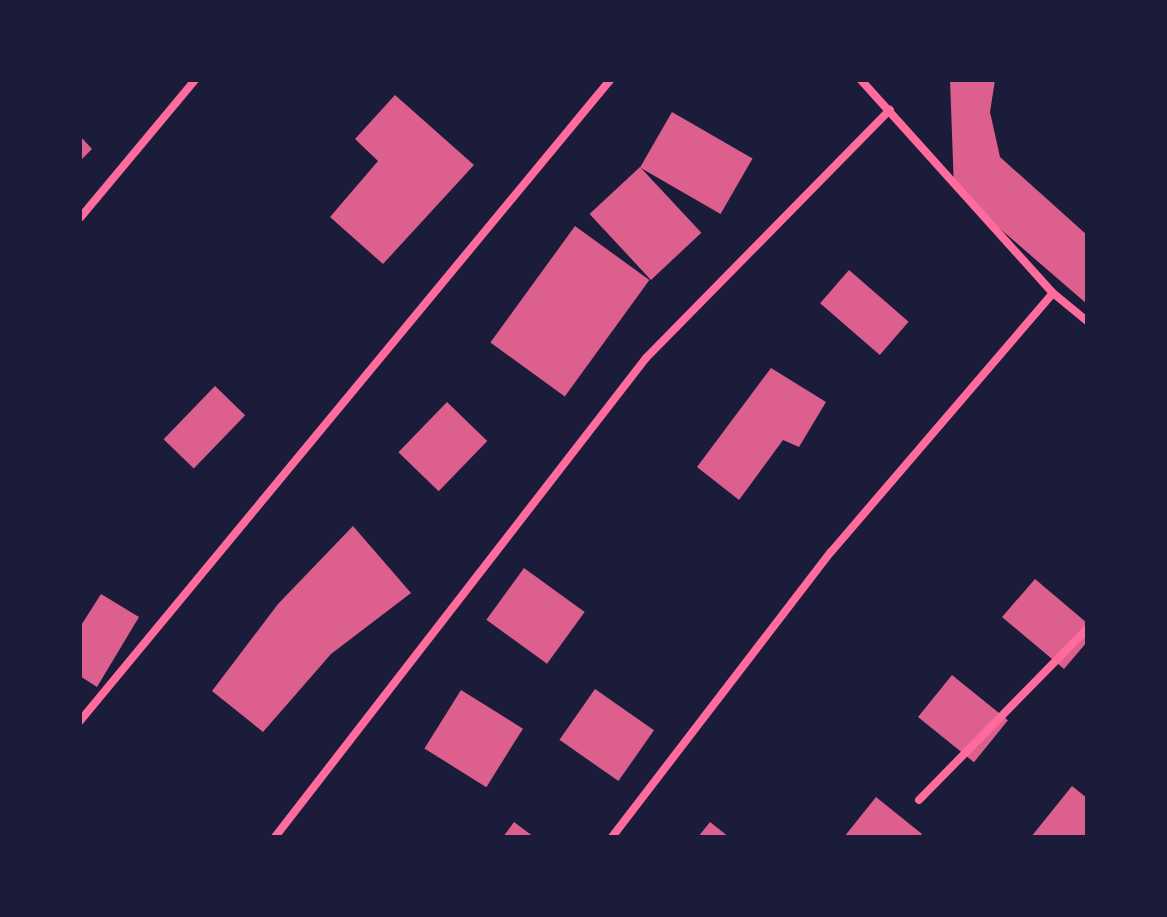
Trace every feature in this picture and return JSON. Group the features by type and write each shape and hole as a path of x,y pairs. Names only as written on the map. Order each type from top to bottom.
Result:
{"street":[{"path":"80,218 195,80"},
{"path":"80,721 610,80"},
{"path":"861,80 1053,293 1087,321"},
{"path":"275,837 646,358 890,110"},
{"path":"612,837 831,552 1053,293"},
{"path":"919,800 1087,629"}],"building":[{"path":"950,80 995,80 990,112 1000,157 1087,235 1087,304 954,189"},
{"path":"395,95 474,165 383,264 330,217 378,161 355,139"},
{"path":"672,112 753,158 721,214 640,167"},
{"path":"80,136 92,149 80,161"},
{"path":"640,167 701,233 651,280 590,214"},
{"path":"575,226 649,280 565,397 490,342"},
{"path":"849,270 909,322 880,355 820,303"},
{"path":"771,368 826,402 799,447 783,440 739,500 697,467"},
{"path":"215,386 245,415 194,468 164,439"},
{"path":"447,402 487,441 439,491 398,452"},
{"path":"353,526 411,593 331,654 263,732 212,691 278,604"},
{"path":"524,568 585,612 547,664 486,620"},
{"path":"1035,579 1087,623 1087,642 1064,669 1002,617"},
{"path":"101,594 139,617 97,687 80,676 80,627"},
{"path":"952,675 1008,720 974,762 918,717"},
{"path":"595,689 654,730 618,781 559,740"},
{"path":"461,690 523,729 486,787 424,749"},
{"path":"1072,786 1087,798 1087,837 1031,837"},
{"path":"876,797 922,834 920,837 844,837"},
{"path":"514,822 534,837 503,837"},
{"path":"710,822 729,837 698,837"}]}
